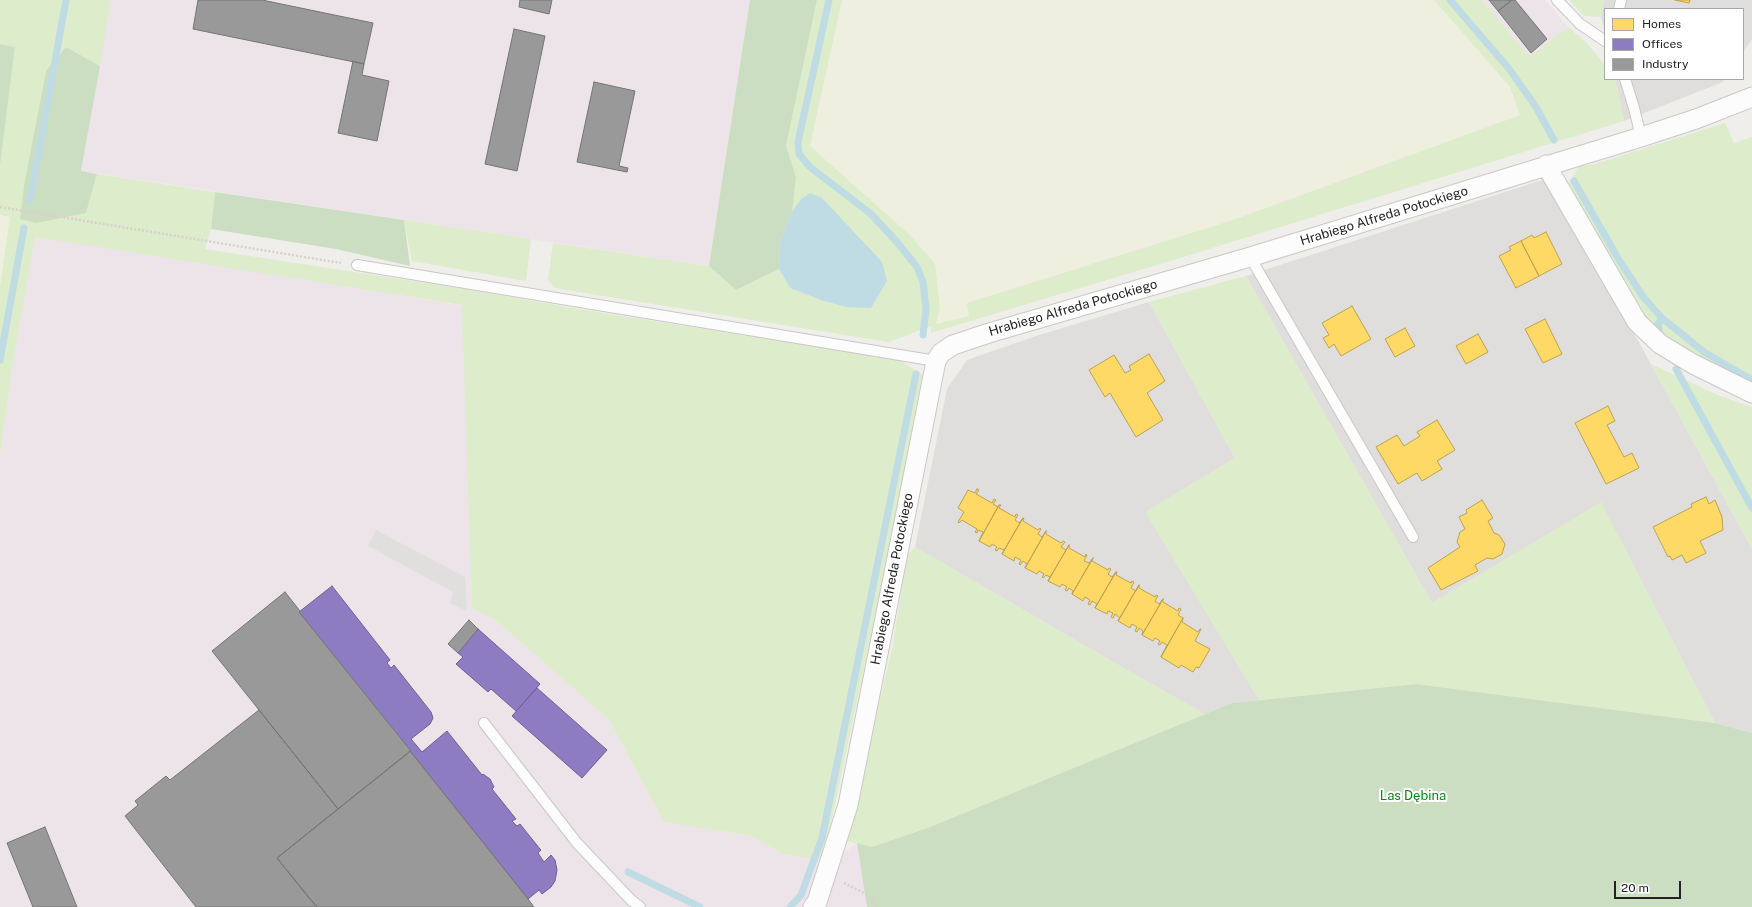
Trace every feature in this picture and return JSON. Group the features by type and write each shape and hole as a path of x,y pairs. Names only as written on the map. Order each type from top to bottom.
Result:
{"street":[{"name":"Hrabiego Alfreda Potockiego","path":"813,907 817,902 848,806 936,361 941,353 953,345 1250,257 1641,137 1751,101"},
{"path":"1546,165 1637,322 1660,344 1693,364 1752,393"}],"lane":[{"path":"1557,0 1580,24 1604,41"},
{"path":"1625,80 1641,137"},
{"path":"1250,257 1413,537"},
{"path":"357,265 936,361"},
{"path":"484,723 577,843 631,900 640,907"}],"path":[{"path":"0,207 357,265"},
{"path":"828,865 843,882 868,894 876,907"}],"shaded area":[{"path":"111,0 750,0 709,266 81,171"},
{"path":"1482,0 1545,0 1568,27 1530,57"},
{"path":"1604,0 1752,0 1752,39 1744,51 1744,8 1604,8 1604,29 1601,17"},
{"path":"1615,80 1724,80 1723,82 1624,121"},
{"path":"1545,179 1641,346 1752,549 1752,733 1715,723 1601,503 1432,603 1246,276"},
{"path":"35,237 160,255 464,306 472,608 497,621 609,720 664,822 751,836 785,855 833,861 857,843 867,907 0,907 0,457 12,369"},
{"path":"1149,302 1235,458 1146,512 1259,700 1232,703 1205,714 915,547 947,389 967,360 1036,336"},
{"path":"376,530 465,577 467,611 450,603 453,592 368,546"}],"green space":[{"path":"0,0 111,0 100,66 66,47 46,71 24,185 20,219 86,213 97,174 215,192 211,229 205,249 465,289 578,309 899,360 923,375 886,565 831,823 820,859 785,855 751,836 664,822 609,720 497,621 472,608 462,305 35,237 12,369 0,457 0,286 10,217 0,215 0,166 15,47 0,44"},
{"path":"750,0 817,0 786,146 796,177 792,212 780,242 779,269 736,290 709,266"},
{"path":"817,0 842,0 810,146 910,235 935,264 940,308 936,324 969,316 967,303 1236,219 1520,115 1510,87 1434,0 1482,0 1530,57 1568,27 1586,42 1604,64 1604,80 1615,80 1624,121 931,333 931,326 889,342 554,288 548,280 553,243 709,266 736,290 779,269 790,288 821,300 871,308 887,281 801,199 792,212 796,177 786,146"},
{"path":"842,0 1434,0 1510,87 1520,115 1236,219 968,303 969,316 936,324 940,308 910,235 810,146"},
{"path":"1569,0 1604,0 1601,17 1584,16"},
{"path":"0,44 15,47 0,166"},
{"path":"66,47 100,66 81,171 97,174 86,213 36,223 20,219 24,185 46,71"},
{"path":"1725,123 1734,143 1752,137 1752,384 1680,349 1647,320 1567,186 1579,166 1595,164"},
{"path":"215,192 404,220 410,266 336,249 211,229"},
{"path":"0,215 10,217 0,286"},
{"path":"404,220 531,239 526,281 412,261"},
{"path":"1246,276 1432,603 1601,502 1715,723 1416,684 1259,700 1145,512 1235,458 1149,302"},
{"path":"1651,364 1718,395 1752,407 1752,549"},
{"path":"915,547 1205,714 930,827 872,847 846,841 892,650 907,556"},
{"name":"Las Dębina","path":"1416,684 1715,723 1752,733 1752,907 867,907 857,843 872,847 930,827 1232,703"}],"water":[{"path":"810,193 822,198 882,262 887,281 871,308 846,307 821,300 790,288 779,269 780,242 792,212 801,199"}],"building: Homes":[{"path":"1675,0 1690,0 1689,3"},
{"path":"1546,232 1562,264 1539,276 1521,241 1532,235 1534,238"},
{"path":"1521,241 1539,276 1516,288 1499,256 1511,250 1509,247"},
{"path":"1352,306 1371,339 1341,356 1334,344 1329,348 1323,338 1329,335 1322,323"},
{"path":"1545,319 1562,354 1543,363 1525,329"},
{"path":"1405,328 1415,346 1395,357 1385,339"},
{"path":"1478,334 1488,352 1466,364 1456,346"},
{"path":"1149,354 1165,381 1147,393 1163,420 1136,437 1110,393 1105,397 1089,370 1114,355 1125,373 1131,370 1129,366"},
{"path":"1608,406 1615,421 1607,425 1624,457 1632,453 1639,468 1606,484 1575,423"},
{"path":"1437,420 1455,450 1437,461 1442,469 1422,481 1417,473 1398,484 1376,447 1397,435 1404,446 1420,436 1417,432"},
{"path":"977,489 979,490 976,494 992,503 994,499 996,500 993,504 998,507 979,541 983,532 978,530 977,533 975,532 977,529 962,520 959,523 958,522 964,512 958,508 968,490 975,493"},
{"path":"1706,497 1709,504 1715,500 1722,517 1723,530 1700,541 1706,553 1686,563 1682,555 1672,560 1670,556 1668,557 1653,527 1692,507 1691,504"},
{"path":"1482,500 1493,518 1488,521 1494,533 1499,535 1505,544 1502,554 1493,559 1487,558 1475,565 1478,571 1441,590 1428,568 1460,547 1457,542 1460,532 1465,529 1459,517 1467,513 1466,510"},
{"path":"999,505 1001,505 999,508 1015,517 1016,514 1018,515 1015,520 1019,523 1023,518 1002,554 1004,550 999,548 997,551 995,550 997,547 992,544 990,547 979,541"},
{"path":"1023,518 1023,521 1038,530 1040,528 1041,529 1038,534 1042,537 1046,531 1025,568 1027,564 1023,561 1020,565 1021,560 1015,557 1014,561 1002,554"},
{"path":"1046,531 1046,534 1061,543 1063,541 1065,542 1061,547 1066,550 1069,545 1048,581 1050,577 1046,575 1043,578 1042,577 1044,574 1039,571 1037,574 1025,568"},
{"path":"1069,545 1069,548 1085,557 1086,554 1087,555 1084,561 1089,563 1093,558 1072,594 1073,591 1069,588 1067,591 1065,590 1067,587 1062,584 1060,587 1048,581"},
{"path":"1093,558 1092,561 1108,570 1109,568 1111,569 1108,574 1112,577 1116,572 1095,608 1097,604 1092,601 1090,605 1088,604 1090,600 1085,597 1083,601 1072,594"},
{"path":"1116,572 1116,575 1131,583 1132,581 1134,582 1131,588 1136,591 1120,618 1115,614 1113,618 1111,617 1113,613 1108,611 1107,614 1095,608"},
{"path":"1139,585 1139,588 1155,597 1156,595 1158,596 1155,601 1159,604 1163,599 1142,635 1143,631 1139,628 1137,632 1135,631 1137,627 1132,624 1130,628 1118,621"},
{"path":"1163,599 1163,602 1178,611 1179,608 1181,609 1178,615 1183,618 1161,657 1167,645 1162,642 1160,645 1158,644 1160,641 1155,638 1153,641 1142,635"},
{"path":"1183,618 1182,622 1198,632 1201,629 1195,641 1210,649 1199,668 1196,667 1193,672 1181,665 1179,668 1161,657"}],"building: Offices":[{"path":"332,586 390,660 387,663 391,668 394,665 431,712 433,718 430,724 411,739 422,752 447,731 482,775 483,774 490,779 494,787 492,789 516,819 512,821 517,826 520,824 541,850 538,853 544,862 551,855 555,860 557,870 555,881 551,887 542,894 539,890 528,899 299,612"},
{"path":"478,629 540,684 516,711 491,689 488,692 456,664 463,657 458,653"},
{"path":"537,688 607,750 582,778 512,716"}],"building: Industry":[{"path":"198,0 262,0 373,23 364,64 193,29"},
{"path":"520,0 552,0 549,14 519,7"},
{"path":"1489,0 1512,0 1498,11"},
{"path":"1512,0 1515,0 1547,39 1531,53 1498,11"},
{"path":"514,29 545,36 517,171 485,164"},
{"path":"353,61 364,64 362,75 389,81 377,141 338,133"},
{"path":"594,82 635,91 619,166 628,168 627,172 577,162"},
{"path":"285,592 300,611 299,612 411,751 338,809 212,651"},
{"path":"469,620 478,629 458,653 448,644"},
{"path":"259,710 338,809 277,858 317,907 196,907 125,816 138,805 135,801 166,776 170,780"},
{"path":"410,751 534,907 317,907 277,858"},
{"path":"45,827 77,907 33,907 7,843"}],"waterway":[{"path":"30,201 66,0"},
{"path":"829,0 798,142 799,154 810,167 871,214 897,242 917,267 923,282 926,309 923,335"},
{"path":"1450,0 1510,70 1536,107 1554,140"},
{"path":"1574,181 1619,260 1644,298 1662,318 1704,352 1752,380"},
{"path":"0,360 24,228"},
{"path":"1660,336 1658,324 1662,318"},
{"path":"1676,369 1752,508"},
{"path":"790,907 801,895 822,838 916,374"},
{"path":"628,872 700,907"}]}
